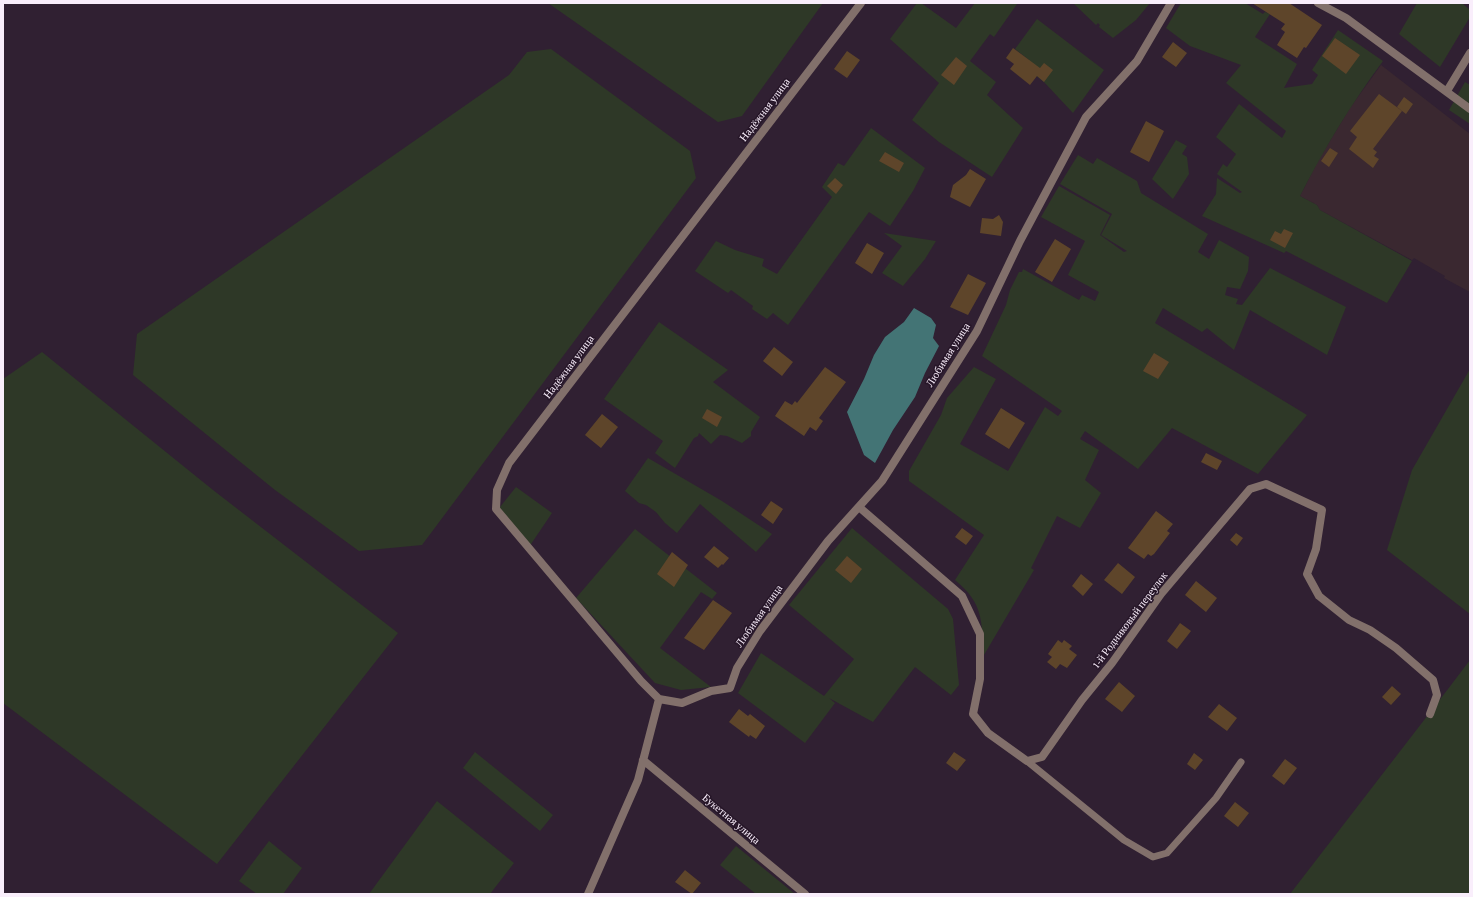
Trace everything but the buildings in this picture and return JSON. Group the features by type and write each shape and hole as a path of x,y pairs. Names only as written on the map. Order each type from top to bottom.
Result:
{"street":[{"name":"Надёжная улица","path":"659,699 641,681 496,509 497,490 509,463 861,3"},
{"name":"Любимая улица","path":"659,699 682,703 711,691 730,688 736,668 760,631 828,541 882,481 977,331 1020,241 1086,117 1137,61 1171,3"},
{"path":"1318,3 1346,18 1470,109"},
{"path":"1447,91 1470,52"},
{"name":"1-й Родниковый переулок","path":"1027,761 1042,756 1082,700 1112,663 1161,594 1250,489 1266,484 1322,510 1316,549 1307,574 1319,596 1349,620 1370,630 1396,648 1433,680 1437,695 1430,714"},
{"path":"859,507 962,596 980,634 980,679 973,714 988,733 1027,761"},
{"path":"588,894 638,780 659,699"},
{"name":"Букетная улица","path":"643,760 805,894"}],"lane":[{"path":"1027,761 1124,840 1154,858 1167,853 1216,798 1241,762"}],"shaded area":[{"path":"548,3 823,3 742,116 718,122"},
{"path":"917,3 921,3 956,28 975,3 1017,4 994,37 990,34 970,61 996,82 987,95 1023,128 992,177 939,142 912,120 939,83 890,39"},
{"path":"1073,3 1150,3 1136,20 1113,38 1099,27 1100,25 1098,23 1096,25"},
{"path":"1181,3 1245,3 1263,14 1265,12 1270,14 1255,37 1297,64 1284,88 1312,84 1318,75 1312,70 1338,30 1383,61 1338,127 1300,196 1317,205 1320,210 1412,261 1387,303 1286,251 1284,253 1202,216 1216,194 1217,178 1240,193 1242,192 1217,174 1223,164 1227,167 1236,154 1216,137 1239,104 1282,138 1286,131 1226,83 1241,65 1190,46 1166,28"},
{"path":"1417,3 1462,3 1470,10 1470,17 1440,67 1399,34"},
{"path":"1037,19 1104,70 1073,113 1044,82 1024,66 1029,60 1015,49"},
{"path":"551,49 690,151 696,178 422,545 359,551 275,490 133,375 137,334 509,75 527,52"},
{"path":"1381,65 1470,134 1470,292 1444,278 1445,276 1414,258 1412,260 1320,210 1317,205 1300,196 1319,159 1350,108"},
{"path":"1465,82 1470,85 1470,124 1449,110"},
{"path":"871,128 925,168 913,191 890,226 869,212 788,325 773,313 767,319 752,309 753,306 731,290 728,293 695,271 716,241 735,250 764,259 762,266 777,274 832,197 822,187 838,163 844,166"},
{"path":"1176,140 1187,146 1182,154 1187,157 1189,174 1173,199 1152,179"},
{"path":"1078,155 1093,164 1097,158 1137,181 1141,193 1208,234 1198,252 1209,259 1219,240 1249,257 1248,271 1240,289 1227,287 1225,295 1238,299 1236,304 1242,305 1270,268 1346,307 1327,355 1250,310 1234,350 1207,328 1202,332 1163,308 1155,323 1307,415 1258,474 1172,428 1138,469 1085,431 1080,439 1099,450 1085,480 1101,493 1080,528 1057,516 1031,568 1034,570 984,655 981,622 976,605 971,597 955,580 984,535 909,481 909,471 941,415 947,398 974,367 996,379 960,444 1008,471 1045,407 1058,416 1062,411 982,356 1006,305 1010,290 1019,272 1022,272 1023,269 1079,300 1082,295 1095,301 1099,292 1068,275 1085,241 1041,217 1059,186 1110,215 1100,235 1124,252 1127,251 1101,235 1112,214 1060,184"},
{"path":"884,233 936,241 925,259 903,286 882,273 902,246"},
{"path":"914,308 931,318 936,325 933,338 939,346 915,397 893,430 875,463 864,455 847,412 864,379 874,355 885,337 904,322"},
{"path":"659,322 728,370 713,382 760,417 751,432 751,436 742,443 727,436 720,435 711,444 699,433 698,436 694,438 675,468 655,453 663,441 604,399"},
{"path":"42,352 213,490 398,633 217,864 3,703 3,379"},
{"path":"1470,369 1470,614 1387,550 1412,470"},
{"path":"648,458 722,501 772,534 756,552 700,504 677,533 665,523 656,512 646,505 639,503 625,491"},
{"path":"516,487 552,513 527,550 496,512"},
{"path":"852,528 948,609 953,619 959,685 951,695 915,667 873,722 829,698 835,703 805,743 738,693 761,653 824,696 854,659 789,605"},
{"path":"635,529 717,593 712,599 701,592 660,648 711,687 681,690 655,683 576,598"},
{"path":"1470,660 1470,894 1290,894 1448,689"},
{"path":"475,752 553,815 540,831 463,768"},
{"path":"437,801 514,863 490,894 369,894"},
{"path":"269,841 302,868 283,894 257,894 239,881"},
{"path":"736,846 795,894 756,894 720,865"}]}
